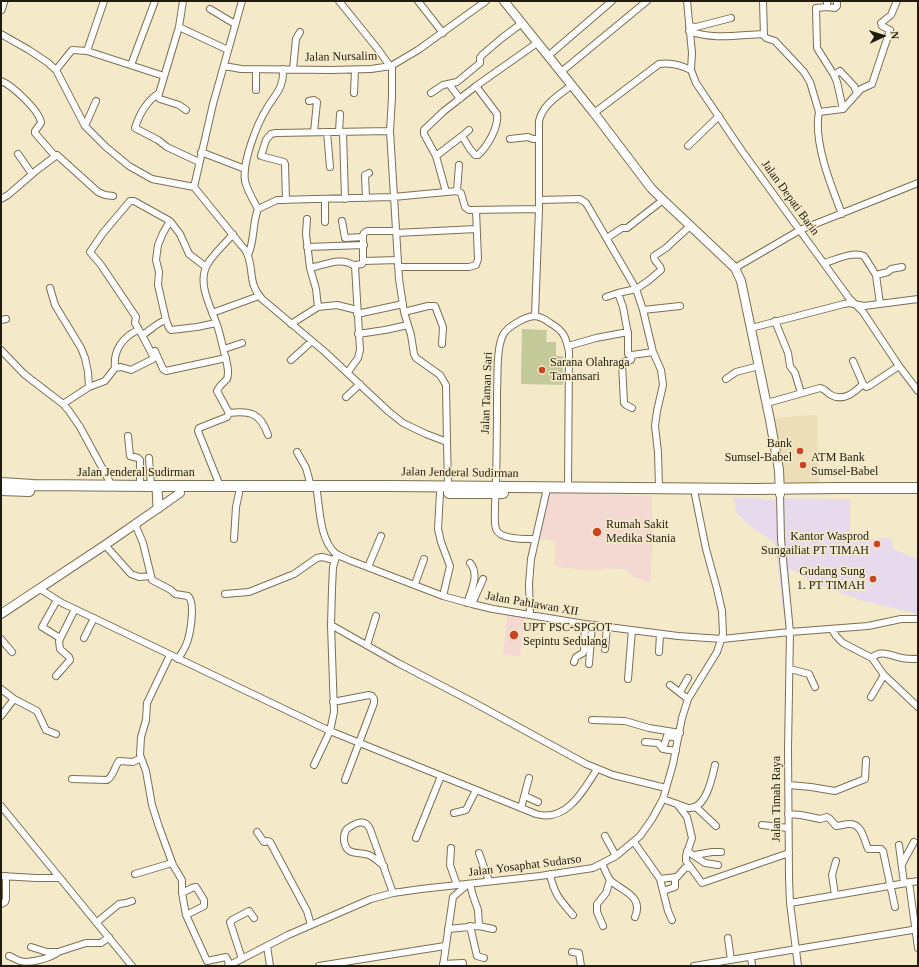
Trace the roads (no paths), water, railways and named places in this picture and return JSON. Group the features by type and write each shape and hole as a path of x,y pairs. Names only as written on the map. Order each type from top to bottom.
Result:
{"highway":[{"name":"Jalan Jenderal Sudirman","path":"1,487 33,485 140,486 180,493 218,490 239,492 281,489"},
{"name":"Jalan Jenderal Sudirman","path":"1,487 218,490 448,486 546,493 695,495 918,488"},
{"name":"Jalan Jenderal Sudirman","path":"314,489 440,493 568,487 918,495"}],"main road":[{"path":"504,1 594,112 651,188 735,268 741,281 767,403 779,470 780,492"},
{"path":"156,488 158,508"},
{"path":"1,614 180,493"}],"street":[{"path":"1,10 4,1"},
{"path":"87,51 104,1"},
{"path":"131,65 155,1"},
{"path":"183,1 179,27 159,93 160,99 186,110"},
{"path":"194,187 199,162 242,1"},
{"path":"339,1 391,66 393,78 390,131 399,285 415,357 440,375 446,385 448,486"},
{"path":"418,1 443,32"},
{"name":"Jalan Nursalim","path":"224,66 241,69 355,70 391,66 418,50 486,1"},
{"path":"548,56 612,1"},
{"path":"561,72 647,1"},
{"name":"Jalan Depati Barin","path":"687,1 691,29 691,70 696,83 742,151 849,298 863,312 899,366 918,390"},
{"path":"763,1 763,34 766,38 778,43 804,72 810,82 818,112 819,137 824,161 842,214"},
{"path":"837,1 837,6 835,8 827,4 816,8 816,44 819,52 837,82 843,109"},
{"path":"818,112 843,109 862,88 872,84 890,30 882,26 881,23 891,15 897,1"},
{"path":"210,9 235,24"},
{"path":"691,29 731,18"},
{"path":"431,93 443,85 457,82 480,64 480,58 482,56 522,23"},
{"path":"179,27 228,50"},
{"path":"691,29 700,35 726,36 763,34"},
{"path":"293,69 296,38 300,32"},
{"path":"1,34 29,50 56,70 85,126 106,147 129,166 144,175 162,182 194,187 233,234 248,255"},
{"path":"446,192 436,156 425,136 424,131 444,112 476,86 537,43"},
{"path":"56,70 72,50 87,51 164,76"},
{"path":"594,112 660,64 670,63 682,65 691,70"},
{"path":"256,69 256,90"},
{"path":"258,209 245,181 245,169 258,124 282,86 283,69"},
{"path":"354,93 355,70"},
{"path":"834,75 840,71 854,86 857,93"},
{"path":"1,81 11,85 18,91 39,117 41,123 35,130 35,134 55,156 56,155 98,192 113,196"},
{"path":"449,84 460,99"},
{"path":"568,487 568,346 563,332 546,320 535,316 539,209 539,121 542,113 551,102 572,85"},
{"path":"462,136 471,151 475,155 478,155 490,139 497,126 497,112 476,86"},
{"path":"159,93 153,97 145,107 135,128 158,140 167,148 199,162"},
{"path":"309,101 314,100 316,102 317,111 314,132"},
{"path":"85,126 96,101"},
{"path":"340,114 345,199"},
{"path":"688,146 719,116"},
{"path":"436,156 469,130"},
{"path":"286,200 284,162 261,156 266,140 270,135 274,133 390,131"},
{"path":"327,132 330,166"},
{"path":"510,138 528,137 539,139"},
{"path":"202,152 245,169"},
{"path":"18,154 35,172"},
{"path":"1,199 8,196 55,156"},
{"path":"457,191 459,165"},
{"path":"366,198 365,175 369,173"},
{"path":"735,268 800,230 918,184"},
{"path":"447,442 403,423 388,411 348,372 259,296 252,284 248,255 252,243 254,220 258,209 277,200 393,197 457,191 461,193 466,208 469,210 539,209"},
{"path":"325,199 326,222"},
{"path":"539,200 582,200 587,205 636,289 663,385 655,418 659,488"},
{"path":"607,238 622,228 627,228 663,200"},
{"path":"206,267 189,254 180,234 165,216 132,201 102,233 90,251 136,317 134,323 163,369 166,371 226,358"},
{"path":"398,267 475,266 478,259 476,210"},
{"path":"306,219 307,247 310,268 316,288 318,307"},
{"path":"170,221 158,245 156,260 159,272 158,285 169,328 171,330 197,328 216,323"},
{"path":"342,221 345,238 362,237"},
{"path":"606,297 636,289 648,281 661,270 654,259 654,255 666,248 690,226"},
{"path":"364,261 364,245 362,237 367,231 396,232 476,229"},
{"path":"229,413 217,390 228,377 226,358 204,288 204,280 206,267 233,234"},
{"path":"307,247 364,245"},
{"path":"824,263 853,254 860,254 866,257 876,275 880,304"},
{"path":"355,266 364,261 398,260"},
{"path":"310,268 328,262 340,261 347,261 355,266"},
{"path":"348,372 359,355 360,350 355,266"},
{"path":"876,275 888,272 891,269 902,267"},
{"path":"50,288 55,305 85,358 89,387"},
{"path":"618,293 623,307 628,332 628,354 632,355 653,352"},
{"path":"212,313 259,296"},
{"path":"751,328 844,304 864,306 918,299"},
{"path":"291,324 318,307 337,305 357,312 403,304"},
{"path":"404,312 428,306 436,306 443,327 442,344"},
{"path":"643,310 680,306"},
{"name":"Jalan Taman Sari","path":"535,316 512,326 503,336 500,344 495,490 495,525 499,534 504,536 535,539"},
{"path":"115,368 114,362 116,354 121,343 129,334 150,331 156,323 166,320"},
{"path":"774,321 788,353 790,366 795,373 801,393"},
{"path":"358,334 408,325"},
{"path":"568,346 596,338 628,332"},
{"path":"291,360 312,341"},
{"path":"224,349 242,342"},
{"path":"152,345 155,357"},
{"path":"2,351 24,374 63,404 80,427 112,486"},
{"path":"632,355 631,361 624,362 622,364 624,402 632,408"},
{"path":"63,404 89,387 105,381 115,368 121,367 131,370 155,357"},
{"path":"853,361 863,384 866,386 869,386 899,366"},
{"path":"726,379 736,372 759,366"},
{"path":"910,380 918,377"},
{"path":"346,397 360,384"},
{"path":"767,403 821,388 834,396 844,397 851,395 863,384"},
{"path":"229,413 249,413 260,418 268,435"},
{"path":"218,490 198,433 198,429 227,417 229,413"},
{"path":"128,436 130,456 140,460 140,486"},
{"path":"297,452 306,468 314,489 325,535 335,557 331,625 334,712 330,731 314,765"},
{"path":"149,458 156,488"},
{"path":"234,539 236,507 239,492"},
{"name":"Jalan Timah Raya","path":"780,492 781,539 790,632 788,814 790,903 798,966"},
{"path":"440,493 438,529 450,566 443,596"},
{"path":"530,614 529,584 531,559 546,493"},
{"path":"695,495 706,549 720,600 723,625 722,639"},
{"path":"135,524 143,543 153,581 171,590 175,594 188,596 191,599 192,614 189,637 184,651 178,659"},
{"path":"368,567 381,536"},
{"path":"105,545 131,574 139,577 151,576"},
{"path":"225,594 249,592 294,574 317,558 335,557"},
{"name":"Jalan Pahlawan XII","path":"335,557 349,560 443,596 470,604 585,624 694,638 722,639 832,628 868,626 901,619 918,619"},
{"path":"415,584 424,559"},
{"path":"470,563 473,567 475,575 470,604"},
{"path":"470,604 483,579"},
{"path":"40,589 57,600 170,656 330,731 544,816 562,811 572,804 597,769"},
{"path":"57,600 42,627 60,638"},
{"path":"56,676 70,660 69,657 60,649 59,641 75,609"},
{"path":"367,645 376,616"},
{"path":"84,638 94,618"},
{"path":"574,662 576,657 584,652 585,624"},
{"path":"331,625 597,769 613,775 666,788"},
{"path":"589,664 592,625"},
{"path":"604,649 607,627"},
{"path":"832,628 836,636 843,643 872,658 884,675 918,707"},
{"path":"628,679 632,630"},
{"path":"659,652 660,634"},
{"path":"1,639 12,652"},
{"name":"Jalan Yosaphat Sudarso","path":"229,965 241,955 267,946 310,921 371,899 393,893 444,886 584,870 602,864 616,856 634,842 652,819 662,799 676,751 682,718 688,699 717,652 722,639"},
{"path":"872,658 876,655 886,654 902,658 918,659"},
{"path":"170,656 147,703 146,720 141,737 140,758 146,771 152,805 172,863 182,880 182,893 186,915 207,961 227,957 229,965"},
{"path":"790,669 809,674 815,687"},
{"path":"871,698 884,675"},
{"path":"680,692 688,678"},
{"path":"670,686 688,699"},
{"path":"1,688 14,699 36,711 46,730 56,734"},
{"path":"333,702 370,695 374,697 374,704 345,780"},
{"path":"1,716 14,699"},
{"path":"592,720 625,722 679,735"},
{"path":"663,749 667,736 679,735"},
{"path":"645,742 658,743 663,749 676,751"},
{"path":"72,779 107,780 110,779 114,768 119,761 133,762 140,758"},
{"path":"789,785 836,791 865,779 866,760"},
{"path":"662,799 690,808 696,807 706,796 709,790 715,765"},
{"path":"416,838 441,776"},
{"path":"521,808 529,778"},
{"path":"454,813 466,810 476,790"},
{"path":"525,796 538,802"},
{"path":"677,804 687,817 692,838 687,851 686,860 700,882 704,883 789,853"},
{"path":"1,806 132,966"},
{"path":"696,807 716,826"},
{"path":"788,814 820,819 827,817 836,826 851,824 858,827 868,849 883,850 894,906"},
{"path":"384,866 370,856 352,852 347,848 344,838 347,829 359,822 368,824 384,866 393,893"},
{"path":"762,825 788,828"},
{"path":"257,832 264,842 270,842 307,911 310,921"},
{"path":"605,836 616,856"},
{"path":"634,842 660,879 668,911 672,920"},
{"path":"902,864 914,842"},
{"path":"899,845 916,929 918,948"},
{"path":"451,848 450,865 457,885"},
{"path":"687,851 705,863 718,865"},
{"path":"695,855 721,852"},
{"path":"479,853 489,881"},
{"path":"835,895 832,875 836,861"},
{"path":"135,874 172,863"},
{"path":"602,864 610,880 628,891 631,895 637,907 635,917"},
{"path":"660,879 678,876 685,868 690,867"},
{"path":"550,874 554,890 573,915"},
{"path":"1,904 5,902 6,899 4,876 59,878"},
{"path":"664,891 675,887 675,877"},
{"path":"603,926 597,912 597,904 606,893 610,880"},
{"path":"790,903 918,881"},
{"path":"463,962 443,965 453,897 469,884 478,910 479,926"},
{"path":"444,886 453,897"},
{"path":"182,893 196,887 204,900 204,906 186,915"},
{"path":"97,922 118,904 125,904 132,900"},
{"path":"241,955 230,922 249,912 254,918"},
{"path":"448,929 470,926 493,929"},
{"path":"470,926 477,956 484,958"},
{"path":"694,966 728,962 916,929"},
{"path":"9,956 21,962 26,962 51,956 58,952 86,943 101,942 109,937"},
{"path":"728,938 728,962"},
{"path":"267,946 270,966"},
{"path":"319,966 445,946"},
{"path":"31,947 47,952 58,952"},
{"path":"572,952 579,953 581,966"},
{"path":"751,957 752,966"}],"place":[{"name":"Sarana Olahraga Tamansari","path":"542,370"},
{"name":"Bank Sumsel-Babel","path":"800,451"},
{"name":"ATM Bank Sumsel-Babel","path":"803,465"},
{"name":"Rumah Sakit Medika Stania","path":"597,532"},
{"name":"Kantor Wasprod Sungailiat PT TIMAH","path":"877,544"},
{"name":"Gudang Sung 1. PT TIMAH","path":"873,579"},
{"name":"UPT PSC-SPGOT Sepintu Sedulang","path":"514,635"}]}
